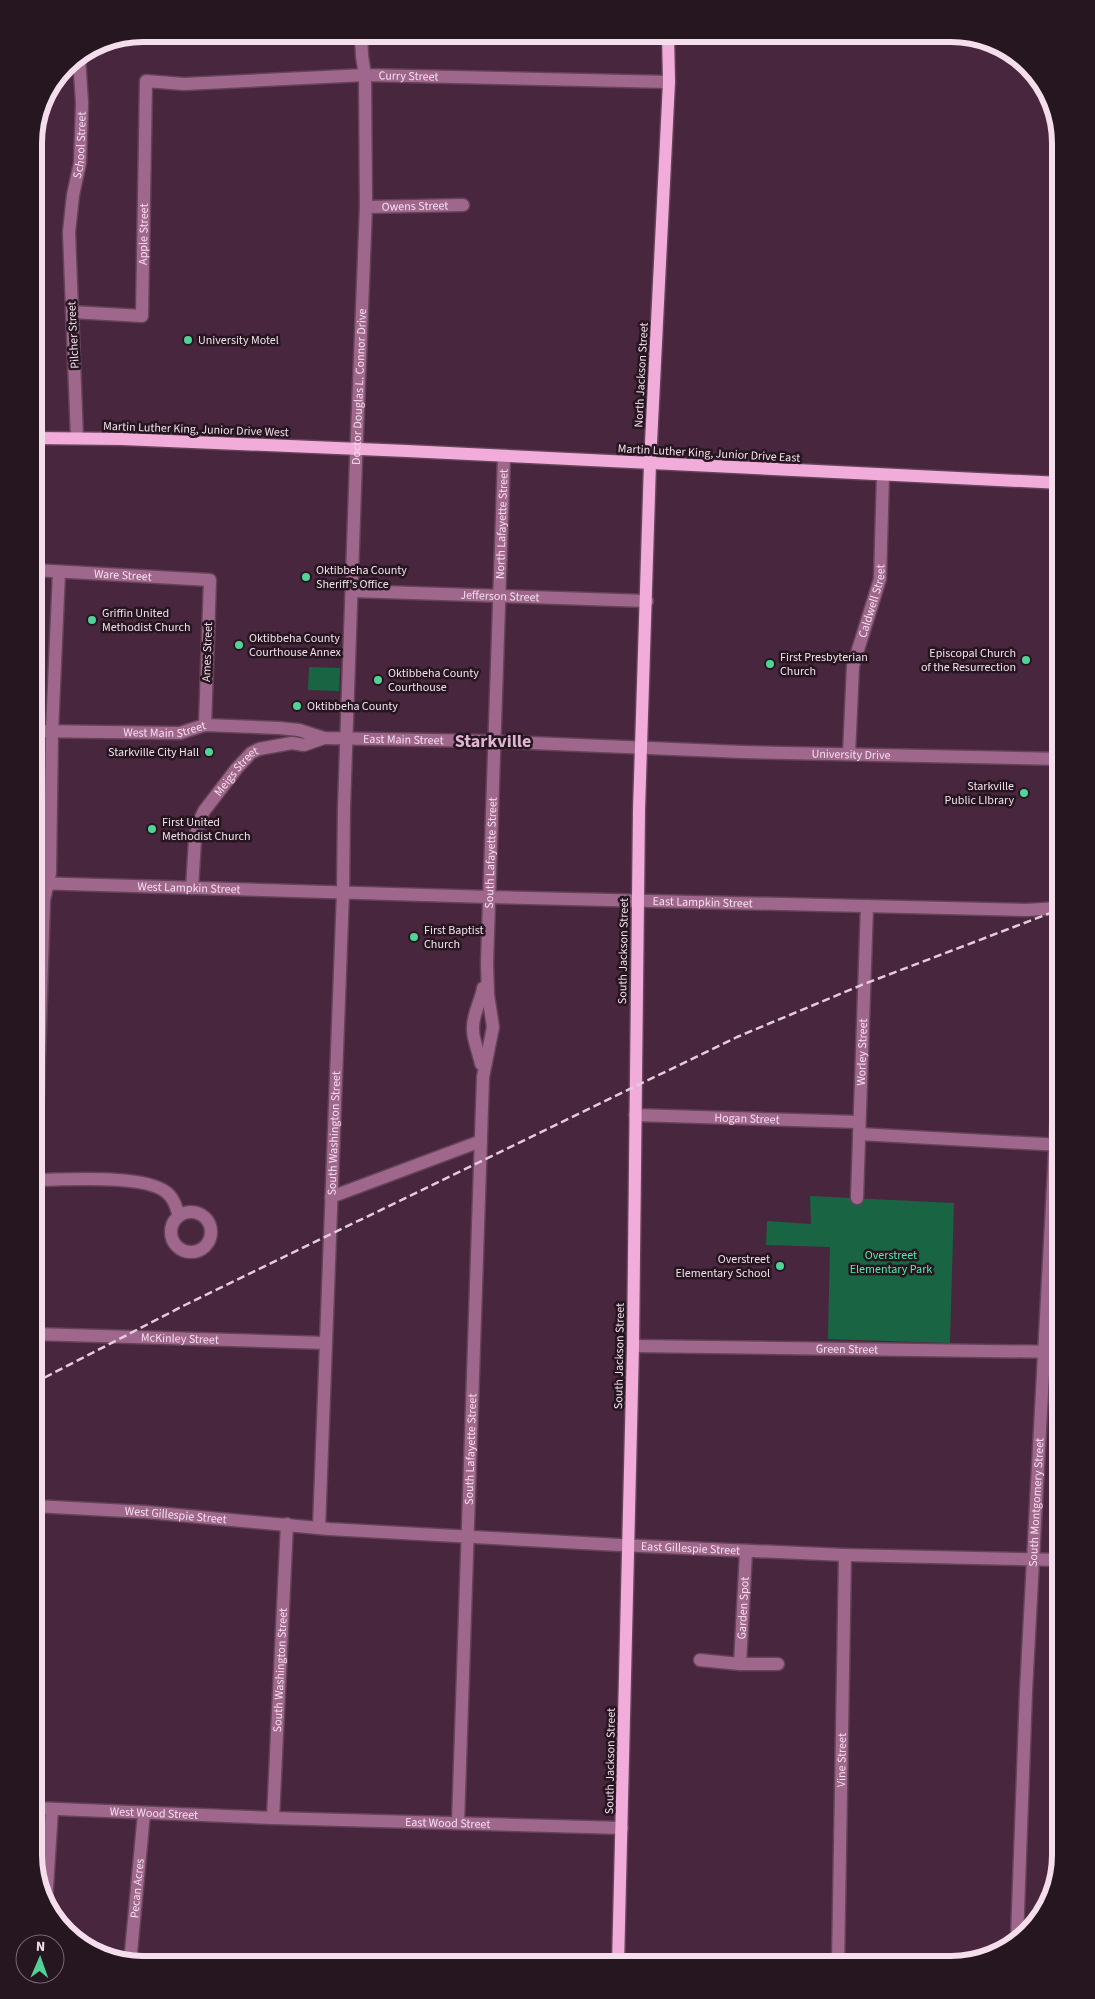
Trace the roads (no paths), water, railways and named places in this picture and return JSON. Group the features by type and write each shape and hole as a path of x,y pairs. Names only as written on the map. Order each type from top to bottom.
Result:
{"main road":[{"name":"North Jackson Street","path":"641,747 650,463 669,82 668,43"},
{"name":"Martin Luther King, Junior Drive West","path":"43,438 356,450"},
{"name":"Martin Luther King, Junior Drive East","path":"356,450 1052,483"},
{"name":"South Jackson Street","path":"618,1956 633,1346 641,747"}],"street":[{"name":"Doctor Douglas L. Connor Drive","path":"347,738 366,207 365,76 361,43"},
{"name":"School Street","path":"68,232 73,194 80,163 82,103 80,65"},
{"name":"Curry Street","path":"146,81 184,84 365,76 669,82"},
{"name":"Apple Street","path":"72,312 142,316 146,81"},
{"name":"Owens Street","path":"366,207 464,205"},
{"name":"Pilcher Street","path":"68,232 77,438"},
{"name":"North Lafayette Street","path":"494,741 504,456"},
{"name":"Caldwell Street","path":"849,754 853,666 880,579 883,475"},
{"name":"Ware Street","path":"43,571 210,580"},
{"path":"43,946 44,900 48,883 59,572"},
{"name":"Ames Street","path":"205,725 210,580"},
{"name":"Jefferson Street","path":"352,591 647,601"},
{"name":"West Main Street","path":"43,731 180,733 205,725 280,728 293,737"},
{"name":"Meigs Street","path":"192,888 198,824 204,811 251,753 293,737 304,745 324,738 347,738"},
{"name":"East Main Street","path":"347,738 641,747"},
{"name":"South Washington Street","path":"319,1528 347,738"},
{"name":"South Lafayette Street","path":"483,1048 473,1030 474,1017 482,999 487,963 494,741"},
{"name":"University Drive","path":"641,747 1052,759"},
{"name":"West Lampkin Street","path":"43,883 343,892"},
{"path":"43,888 48,883"},
{"name":"East Lampkin Street","path":"343,892 489,900 638,900 1026,910 1052,909"},
{"name":"Worley Street","path":"857,1198 867,906"},
{"name":"South Lafayette Street","path":"458,1823 469,1535 483,1048 493,1027 487,963"},
{"path":"477,1008 486,1006 491,1009"},
{"name":"Hogan Street","path":"636,1115 859,1128 1052,1143"},
{"path":"331,1197 481,1141"},
{"path":"42,1180 146,1183 166,1192 176,1206 179,1216"},
{"name":"South Montgomery Street","path":"1017,1932 1026,1691 1044,1352 1052,1241"},
{"name":"McKinley Street","path":"42,1334 326,1343"},
{"name":"Green Street","path":"633,1346 1052,1352"},
{"name":"West Gillespie Street","path":"42,1506 146,1512 319,1528"},
{"name":"South Washington Street","path":"273,1818 287,1524"},
{"name":"East Gillespie Street","path":"319,1528 746,1551 1052,1560"},
{"name":"Garden Spot","path":"740,1664 746,1551"},
{"name":"Vine Street","path":"838,1956 846,1555"},
{"path":"700,1660 740,1664 778,1664"},
{"name":"West Wood Street","path":"42,1808 273,1818"},
{"path":"47,1885 52,1809"},
{"name":"Pecan Acres","path":"131,1956 144,1813"},
{"name":"East Wood Street","path":"273,1818 622,1828"}],"railway":[{"path":"42,1379 185,1305 737,1037 864,984 1052,912"}],"place":[{"name":"University Motel","path":"188,340"},
{"name":"Oktibbeha County Sheriff's Office","path":"306,577"},
{"name":"Griffin United Methodist Church","path":"92,620"},
{"name":"Oktibbeha County Courthouse Annex","path":"239,645"},
{"name":"Episcopal Church of the Resurrection","path":"1026,660"},
{"name":"First Presbyterian Church","path":"770,664"},
{"name":"Oktibbeha County Courthouse","path":"378,680"},
{"name":"Oktibbeha County","path":"297,706"},
{"name":"Starkville City Hall","path":"209,752"},
{"name":"Starkville Public LIbrary","path":"1024,793"},
{"name":"First United Methodist Church","path":"152,829"},
{"name":"First Baptist Church","path":"414,937"},
{"name":"Overstreet Elementary School","path":"780,1266"}],"district":[{"name":"Starkville","path":"493,741"}],"park label":[{"name":"Overstreet Elementary Park","path":"891,1262"}]}
